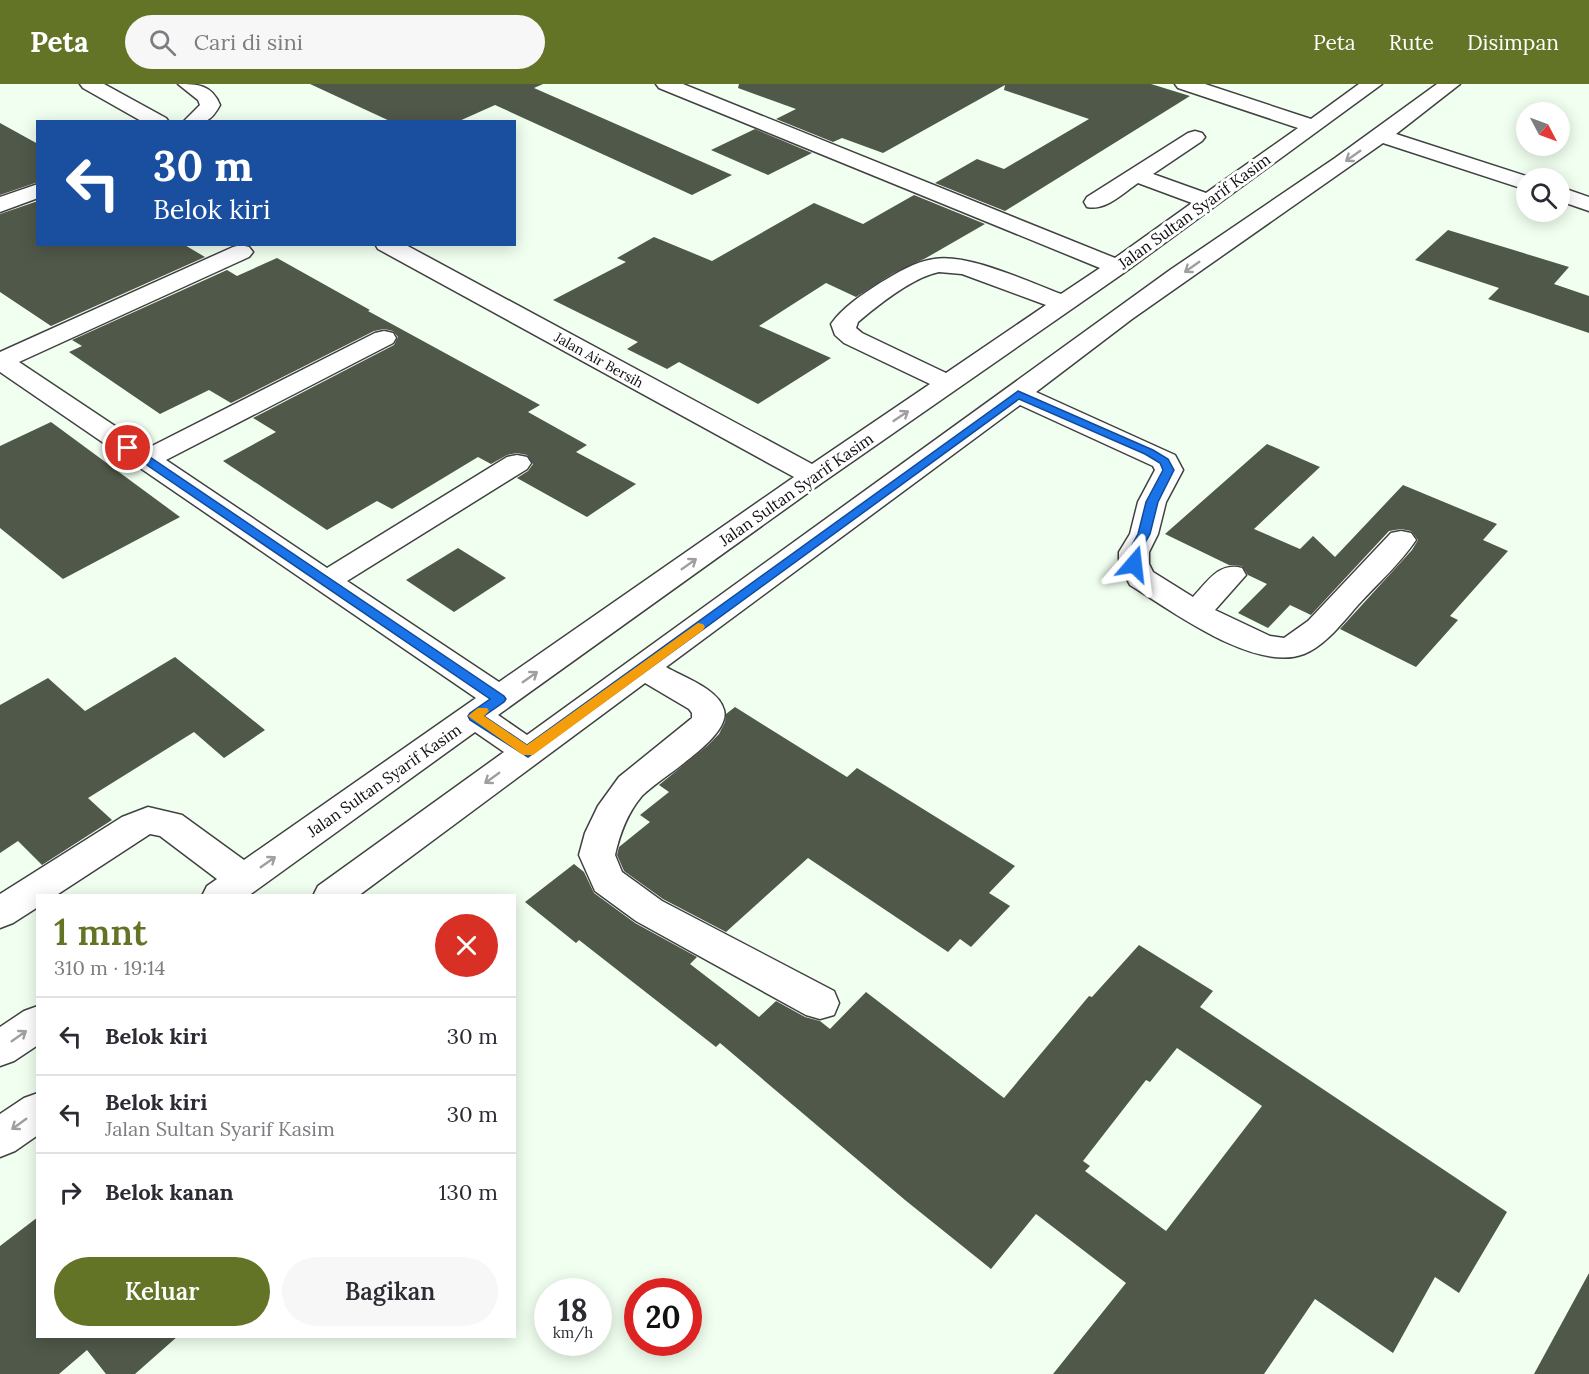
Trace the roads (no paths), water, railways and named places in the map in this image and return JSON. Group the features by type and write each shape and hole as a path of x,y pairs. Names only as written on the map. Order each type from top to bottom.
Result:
{"street":[{"path":"188,84 207,97 210,105 205,114 196,120"},
{"path":"666,84 1117,267"},
{"path":"1185,84 1313,126"},
{"name":"Jalan Sultan Syarif Kasim","path":"232,887 813,476 1117,267 1372,84"},
{"path":"335,894 1018,394 1078,345 1382,136 1450,84"},
{"path":"95,85 156,120"},
{"path":"1244,104 1263,90"},
{"path":"1382,136 1516,180"},
{"path":"1095,202 1195,137"},
{"path":"1135,175 1208,201"},
{"path":"0,205 36,191"},
{"path":"1570,197 1589,204"},
{"name":"Jalan Air Bersih","path":"390,246 813,476"},
{"path":"0,361 241,252"},
{"path":"948,383 853,338 844,330 843,324 850,315 883,293 926,267 940,265 957,265 970,269 1063,303"},
{"path":"146,460 384,338"},
{"path":"0,361 325,582 487,708 528,752"},
{"path":"1018,394 1149,452 1164,461 1169,470 1152,502 1144,534 1134,552 1134,564 1141,578 1196,612 1264,646 1284,649 1295,646 1319,628 1401,540"},
{"path":"325,582 517,463"},
{"path":"1196,612 1232,575"},
{"path":"643,668 700,701 708,710 708,720 700,732 631,786 615,806 603,833 597,855 608,881 649,911 820,1003"},
{"path":"0,912 134,826 148,820 170,824 232,887"},
{"path":"0,1049 36,1024"},
{"path":"0,1138 36,1112"}]}
